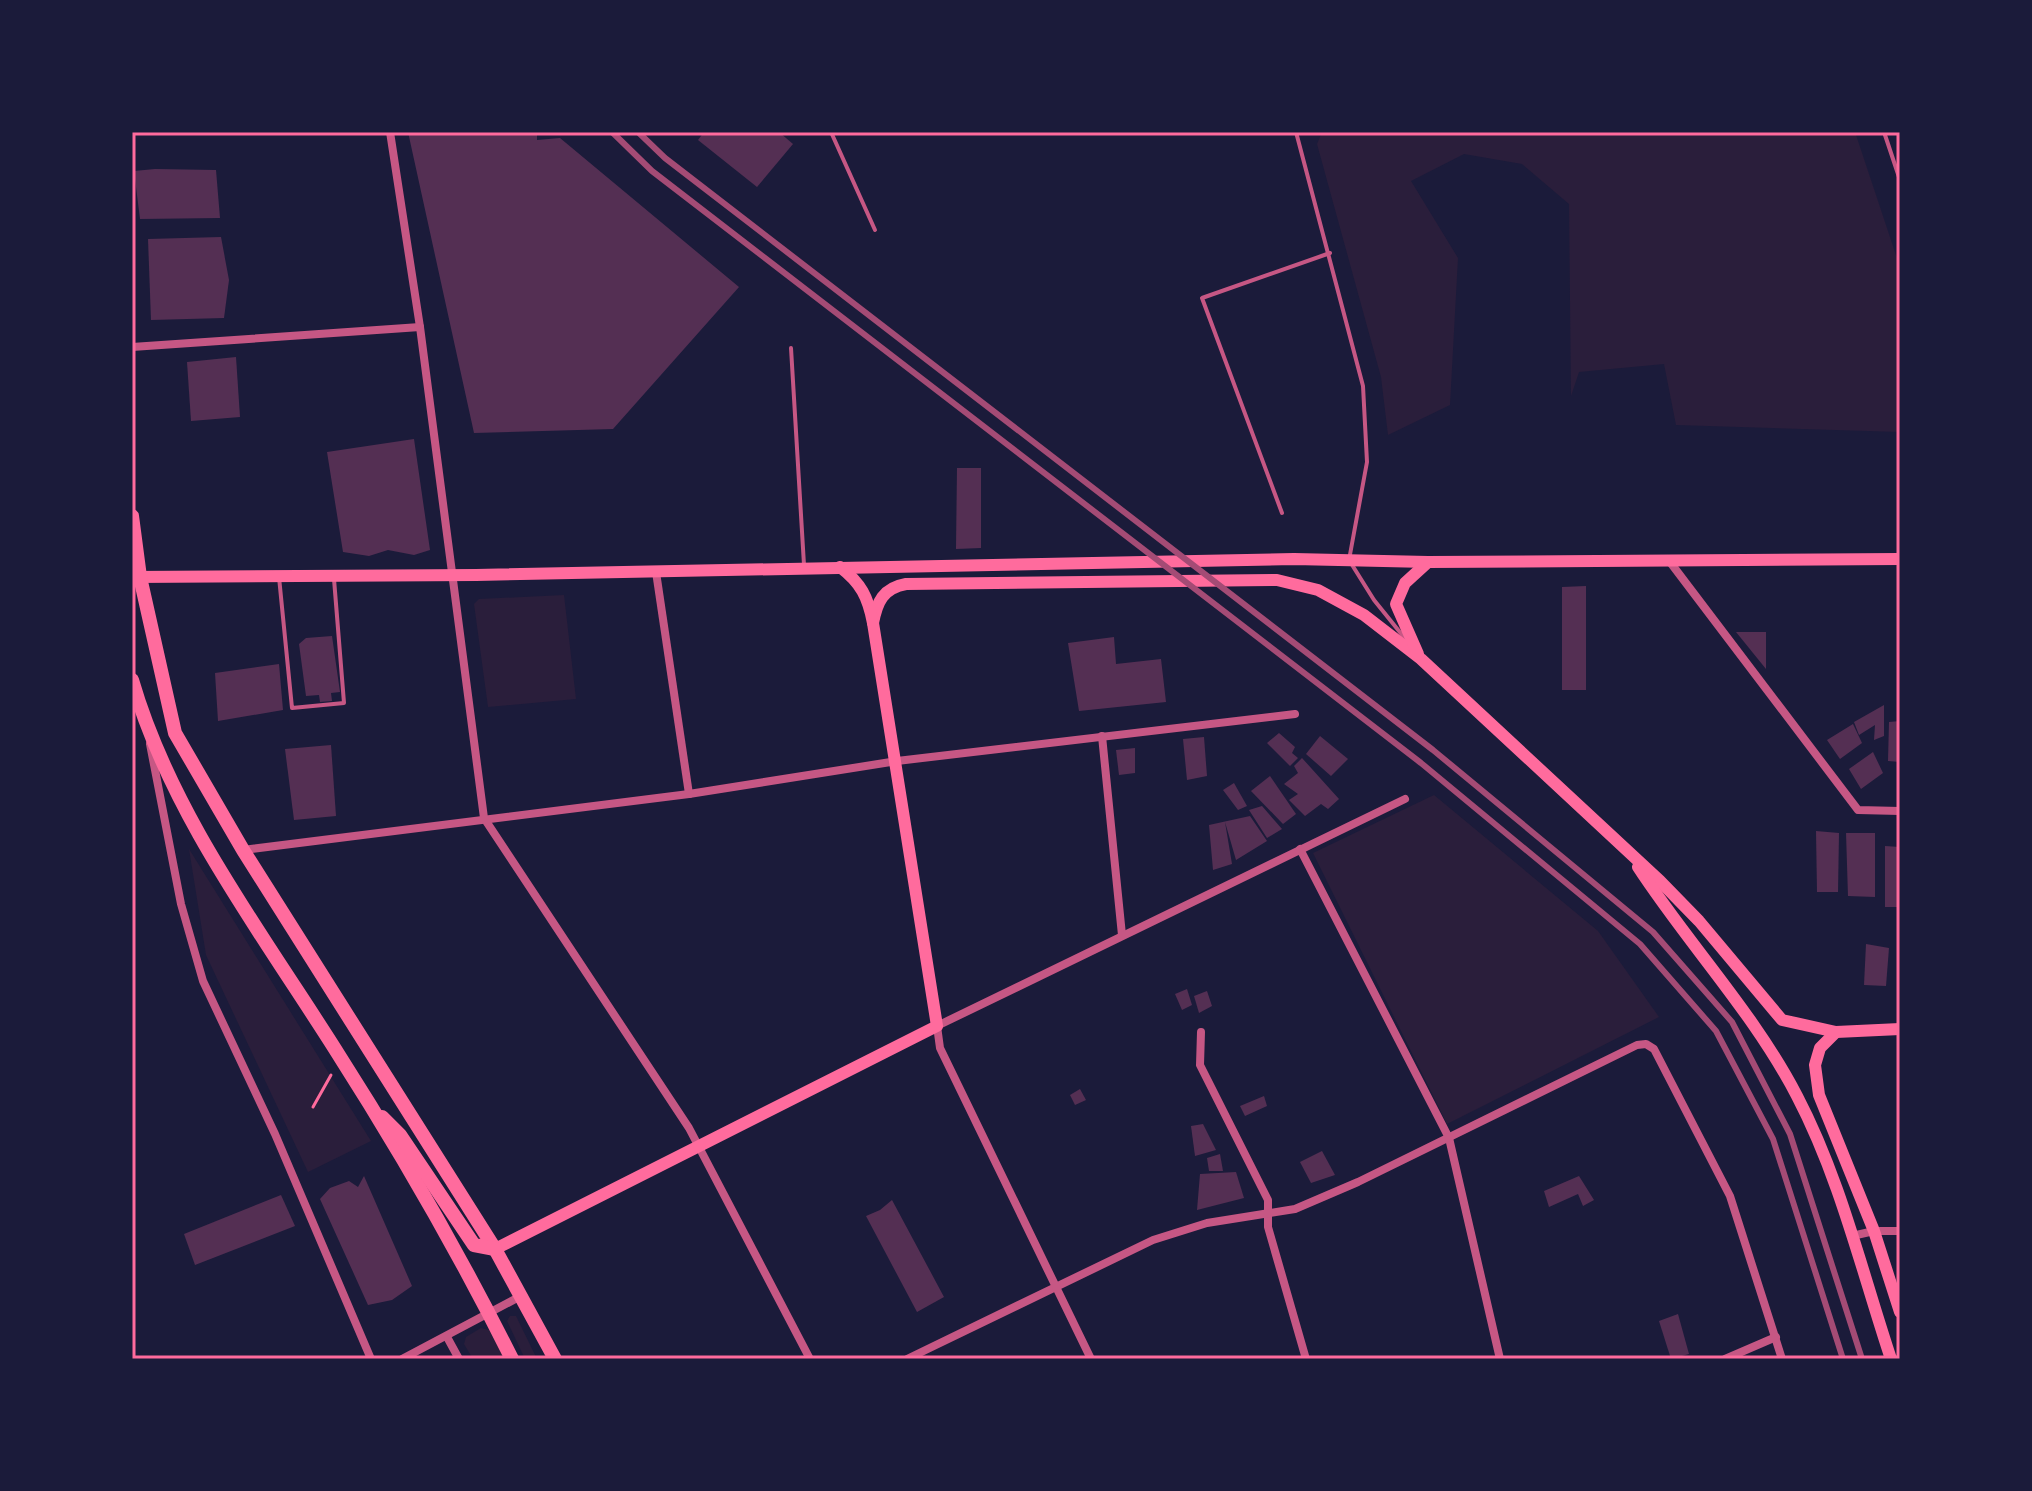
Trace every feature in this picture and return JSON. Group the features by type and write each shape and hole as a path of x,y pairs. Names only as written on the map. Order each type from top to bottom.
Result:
{"main road":[{"path":"132,516 136,577 175,733 243,850 495,1249 555,1359"},
{"path":"136,577 452,576 804,567 1349,560 1670,562 1900,559"},
{"path":"1421,659 1396,604 1405,583 1428,562"},
{"path":"367,1103 400,1135 474,1245 495,1249 937,1026 873,623 867,597 855,578 840,567"},
{"path":"873,623 877,602 893,586 906,584 1277,580 1318,590 1364,615 1421,659 1699,921 1782,1020 1836,1032 1900,1029"},
{"path":"132,680 148,735 211,854 340,1057 490,1315 512,1359"},
{"path":"1630,855 1680,931 1750,1015 1797,1096 1852,1236 1891,1359"},
{"path":"1836,1032 1820,1048 1815,1065 1819,1095 1874,1231 1900,1312"}],"street":[{"path":"390,132 420,327 484,818 699,1147 810,1359"},
{"path":"132,347 420,327"},
{"path":"1670,562 1858,810 1900,811"},
{"path":"656,572 689,794"},
{"path":"243,850 689,794 897,761 1295,714"},
{"path":"148,735 181,904 203,981 275,1134 371,1359"},
{"path":"1102,736 1122,935"},
{"path":"1091,1359 940,1048 937,1026 1405,799"},
{"path":"1300,849 1449,1138 1500,1359"},
{"path":"1201,1032 1200,1065 1268,1200 1268,1227 1306,1359"},
{"path":"907,1359 1153,1240 1207,1223 1295,1209 1449,1138 1637,1045 1646,1044 1654,1049 1730,1196 1782,1359"},
{"path":"1852,1236 1874,1231 1900,1231"},
{"path":"402,1359 521,1296"},
{"path":"447,1337 459,1359"},
{"path":"1725,1359 1776,1337"}],"lane":[{"path":"831,132 875,230"},
{"path":"1299,132 1363,386 1367,462 1349,560 1374,600 1421,659"},
{"path":"1884,132 1900,180"},
{"path":"1282,513 1202,298 1330,253"},
{"path":"791,348 804,567"},
{"path":"279,575 292,708 344,703 334,576"}],"path":[{"path":"313,1107 340,1057"}],"shaded area":[{"path":"1322,132 1855,132 1900,267 1900,432 1676,425 1664,364 1579,372 1571,396 1569,204 1522,164 1464,154 1411,181 1458,258 1450,405 1388,435 1381,377 1317,144"},
{"path":"564,595 576,699 488,707 474,604 479,599"},
{"path":"1434,795 1598,931 1659,1017 1447,1124 1313,853"},
{"path":"189,849 371,1141 308,1172 206,955"},
{"path":"510,1316 516,1316 537,1359 525,1359 507,1321"},
{"path":"481,1328 489,1330 505,1359 473,1359 464,1344 466,1337"}],"building":[{"path":"408,132 537,132 537,140 560,138 739,287 613,429 474,433"},
{"path":"704,132 779,132 793,144 757,187 698,140"},
{"path":"216,170 220,218 140,219 134,171"},
{"path":"221,237 229,280 224,318 151,320 148,239"},
{"path":"236,357 240,417 191,421 187,362"},
{"path":"414,439 430,550 414,555 388,550 369,556 343,552 327,452"},
{"path":"957,468 981,468 981,548 956,549"},
{"path":"1586,586 1586,690 1562,690 1562,587"},
{"path":"1736,632 1766,632 1766,669"},
{"path":"332,636 340,692 331,693 332,701 320,702 319,695 306,696 299,644 306,638"},
{"path":"1114,637 1116,664 1161,659 1166,702 1079,711 1068,643"},
{"path":"279,664 283,710 218,721 215,673"},
{"path":"1884,705 1884,736 1874,740 1875,725 1859,735 1854,722"},
{"path":"1900,721 1900,762 1888,761 1889,722"},
{"path":"1853,724 1862,743 1840,759 1827,740"},
{"path":"1279,733 1295,747 1292,753 1298,758 1290,766 1267,743"},
{"path":"1320,736 1348,759 1331,776 1306,754"},
{"path":"1204,737 1207,776 1187,780 1183,739"},
{"path":"331,745 336,816 294,820 285,749"},
{"path":"1135,748 1135,773 1119,775 1116,750"},
{"path":"1873,752 1883,773 1861,789 1849,769"},
{"path":"1302,758 1339,799 1328,809 1321,804 1305,816 1289,800 1298,794 1284,784 1298,773 1294,766"},
{"path":"1270,776 1296,814 1283,824 1251,791"},
{"path":"1234,783 1247,806 1238,810 1223,790"},
{"path":"1262,806 1282,829 1267,838 1249,810"},
{"path":"1250,816 1267,841 1236,860 1225,822 1232,864 1213,870 1209,825"},
{"path":"1816,831 1839,833 1838,892 1817,892"},
{"path":"1846,833 1875,833 1875,897 1848,896"},
{"path":"1885,846 1900,847 1900,907 1885,907"},
{"path":"1866,944 1889,948 1886,986 1864,985"},
{"path":"1187,989 1192,1005 1182,1010 1175,994"},
{"path":"1207,991 1212,1006 1199,1013 1194,996"},
{"path":"1080,1089 1086,1100 1075,1105 1070,1095"},
{"path":"1264,1096 1267,1106 1245,1116 1240,1106"},
{"path":"1203,1124 1216,1150 1195,1156 1191,1126"},
{"path":"1322,1151 1335,1175 1311,1183 1300,1162"},
{"path":"1220,1154 1223,1171 1209,1171 1207,1158"},
{"path":"1236,1172 1244,1198 1197,1210 1200,1174"},
{"path":"364,1176 412,1286 392,1300 368,1305 320,1199 330,1188 349,1181 358,1187"},
{"path":"1579,1176 1594,1200 1583,1206 1578,1194 1549,1207 1544,1191"},
{"path":"281,1195 295,1226 195,1265 184,1234"},
{"path":"892,1200 944,1297 917,1312 866,1216"},
{"path":"1678,1314 1689,1354 1671,1359 1659,1321"}],"railway":[{"path":"612,132 652,171 1421,763 1640,944 1716,1031 1773,1139 1843,1359"},
{"path":"638,132 665,158 1433,750 1653,932 1732,1022 1790,1134 1862,1359"}]}
